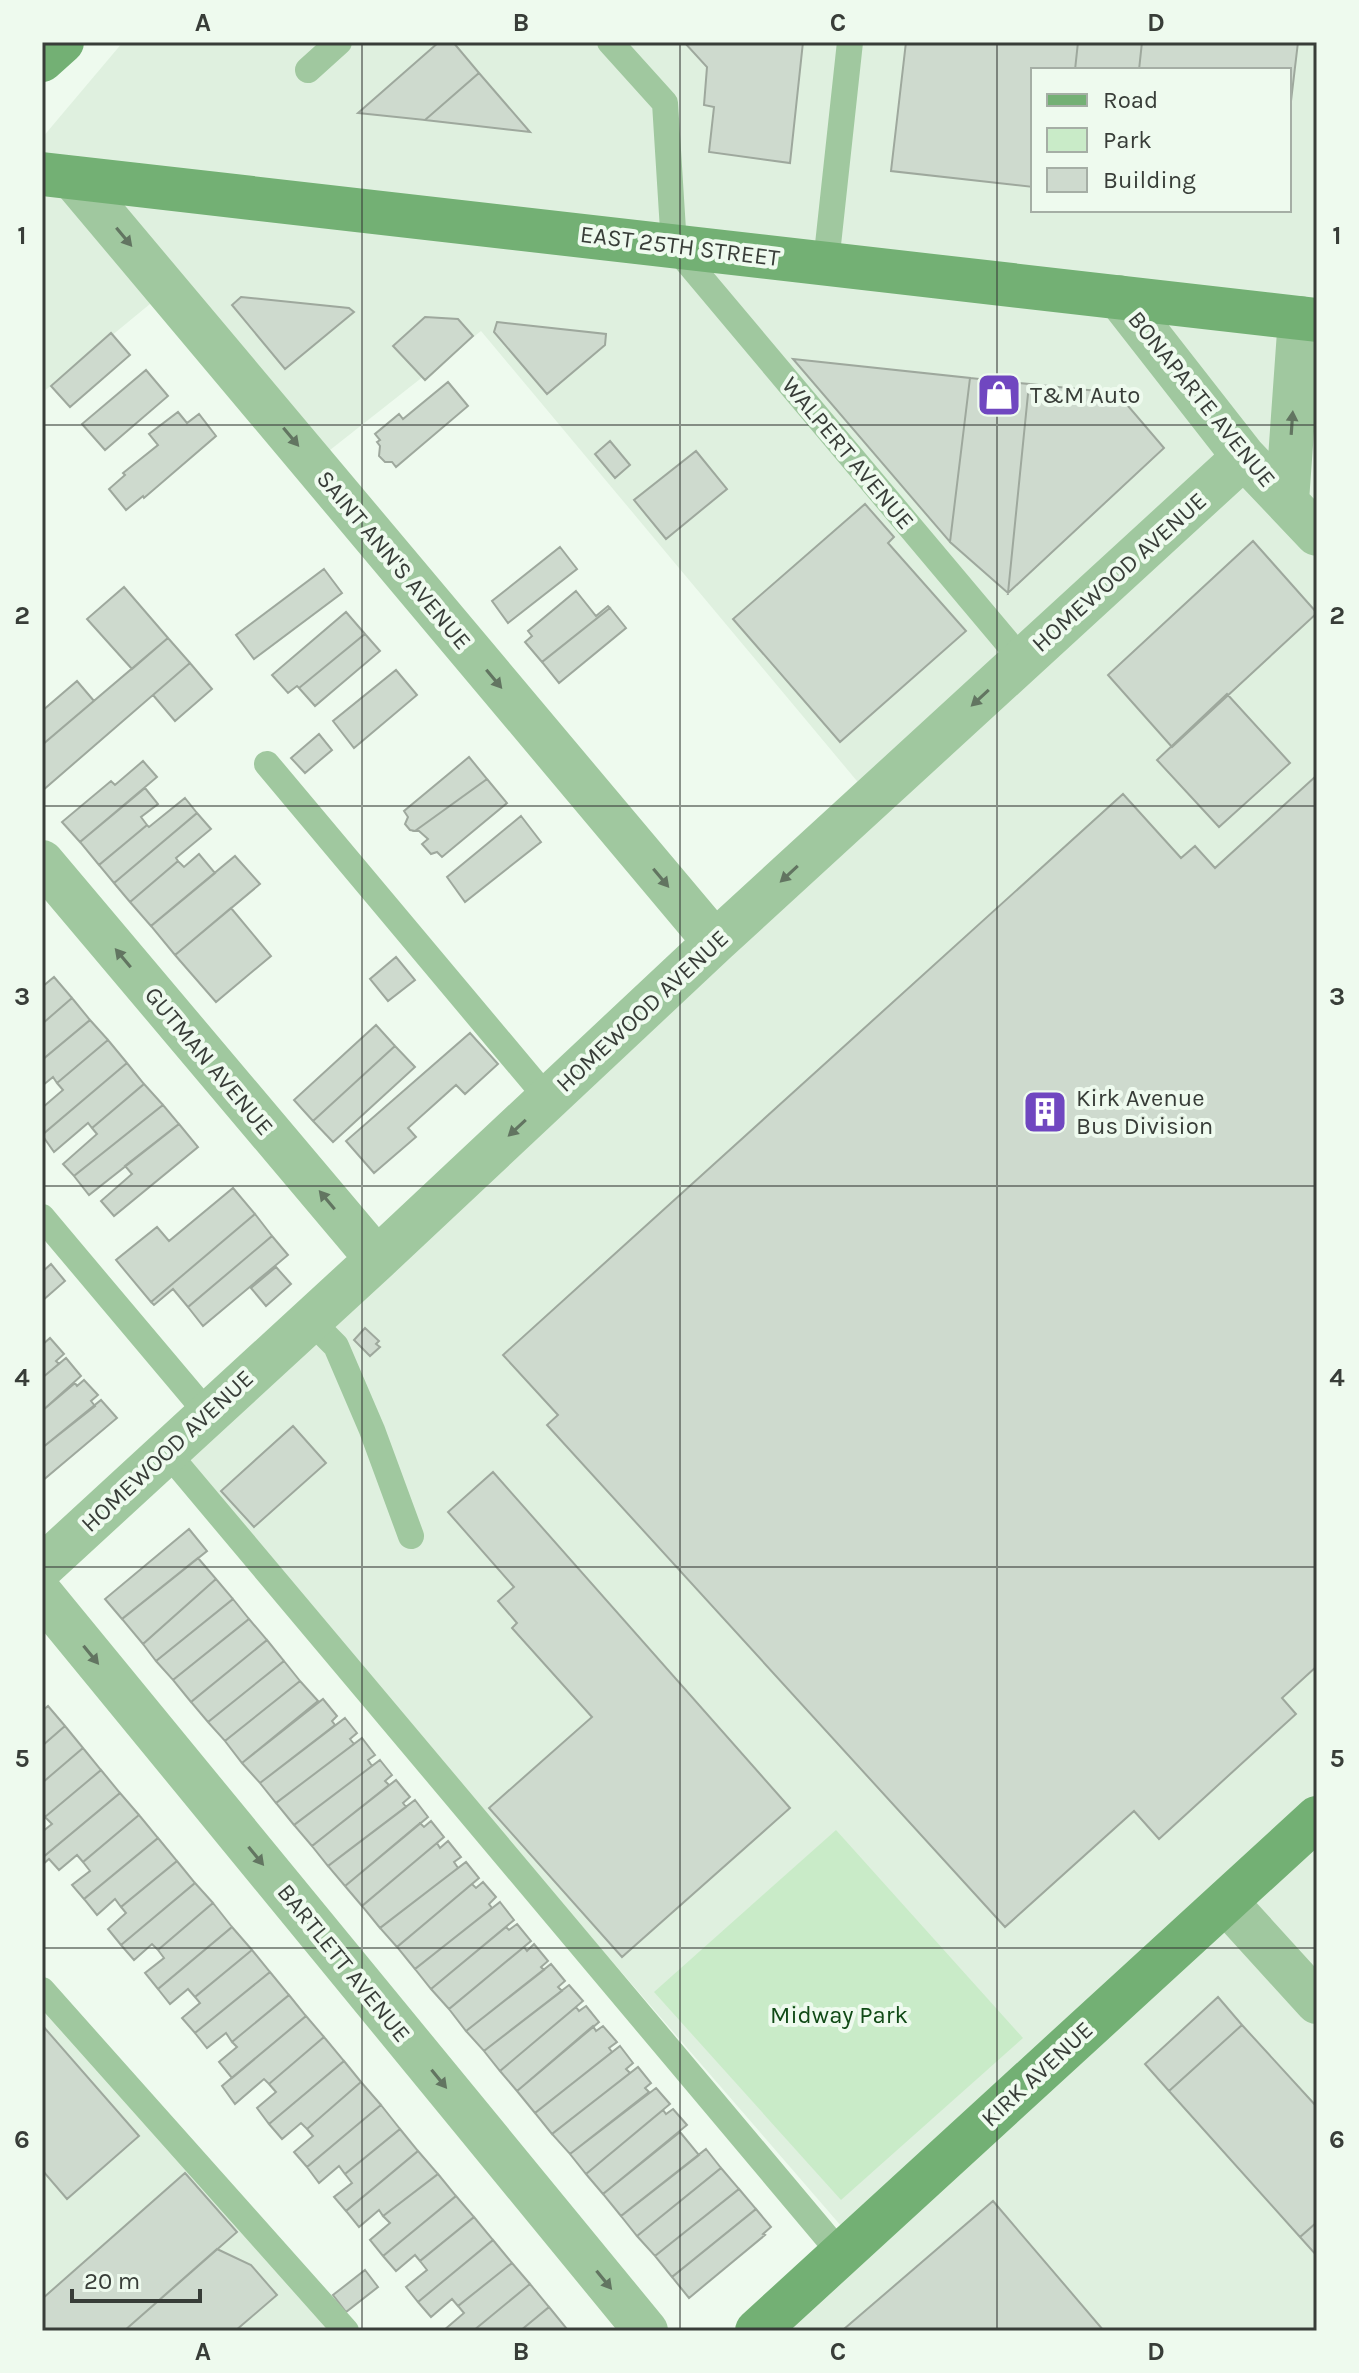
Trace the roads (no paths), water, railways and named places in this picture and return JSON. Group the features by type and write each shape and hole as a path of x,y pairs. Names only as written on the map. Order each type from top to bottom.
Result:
{"main road":[{"path":"42,60 62,42"},
{"name":"EAST 25TH STREET","path":"58,176 1308,319"},
{"name":"KIRK AVENUE","path":"757,2331 1317,1818"}],"street":[{"name":"SAINT ANN'S AVENUE","path":"58,176 715,942"},
{"name":"BONAPARTE AVENUE","path":"1119,297 1244,457 1317,534"},
{"name":"BONAPARTE AVENUE","path":"1287,501 1308,319"},
{"name":"HOMEWOOD AVENUE","path":"42,1567 715,942 1244,457"},
{"name":"GUTMAN AVENUE","path":"42,862 377,1259"},
{"name":"BARTLETT AVENUE","path":"42,1595 646,2331"},
{"path":"1226,1902 1317,2002"}],"lane":[{"path":"308,70 339,42"},
{"path":"610,42 665,103 674,246"},
{"path":"826,263 850,42"},
{"name":"WALPERT AVENUE","path":"674,246 1022,660"},
{"path":"267,764 548,1099"},
{"path":"42,1217 208,1414"},
{"path":"310,1320 336,1346 372,1430 411,1536"},
{"path":"166,1451 841,2254"},
{"path":"42,1990 333,2326"}],"place":[{"name":"T&M Auto","path":"999,395"},
{"name":"Kirk Avenue Bus Division","path":"1045,1112"}],"park label":[{"name":"Midway Park","path":"839,2015"}]}
